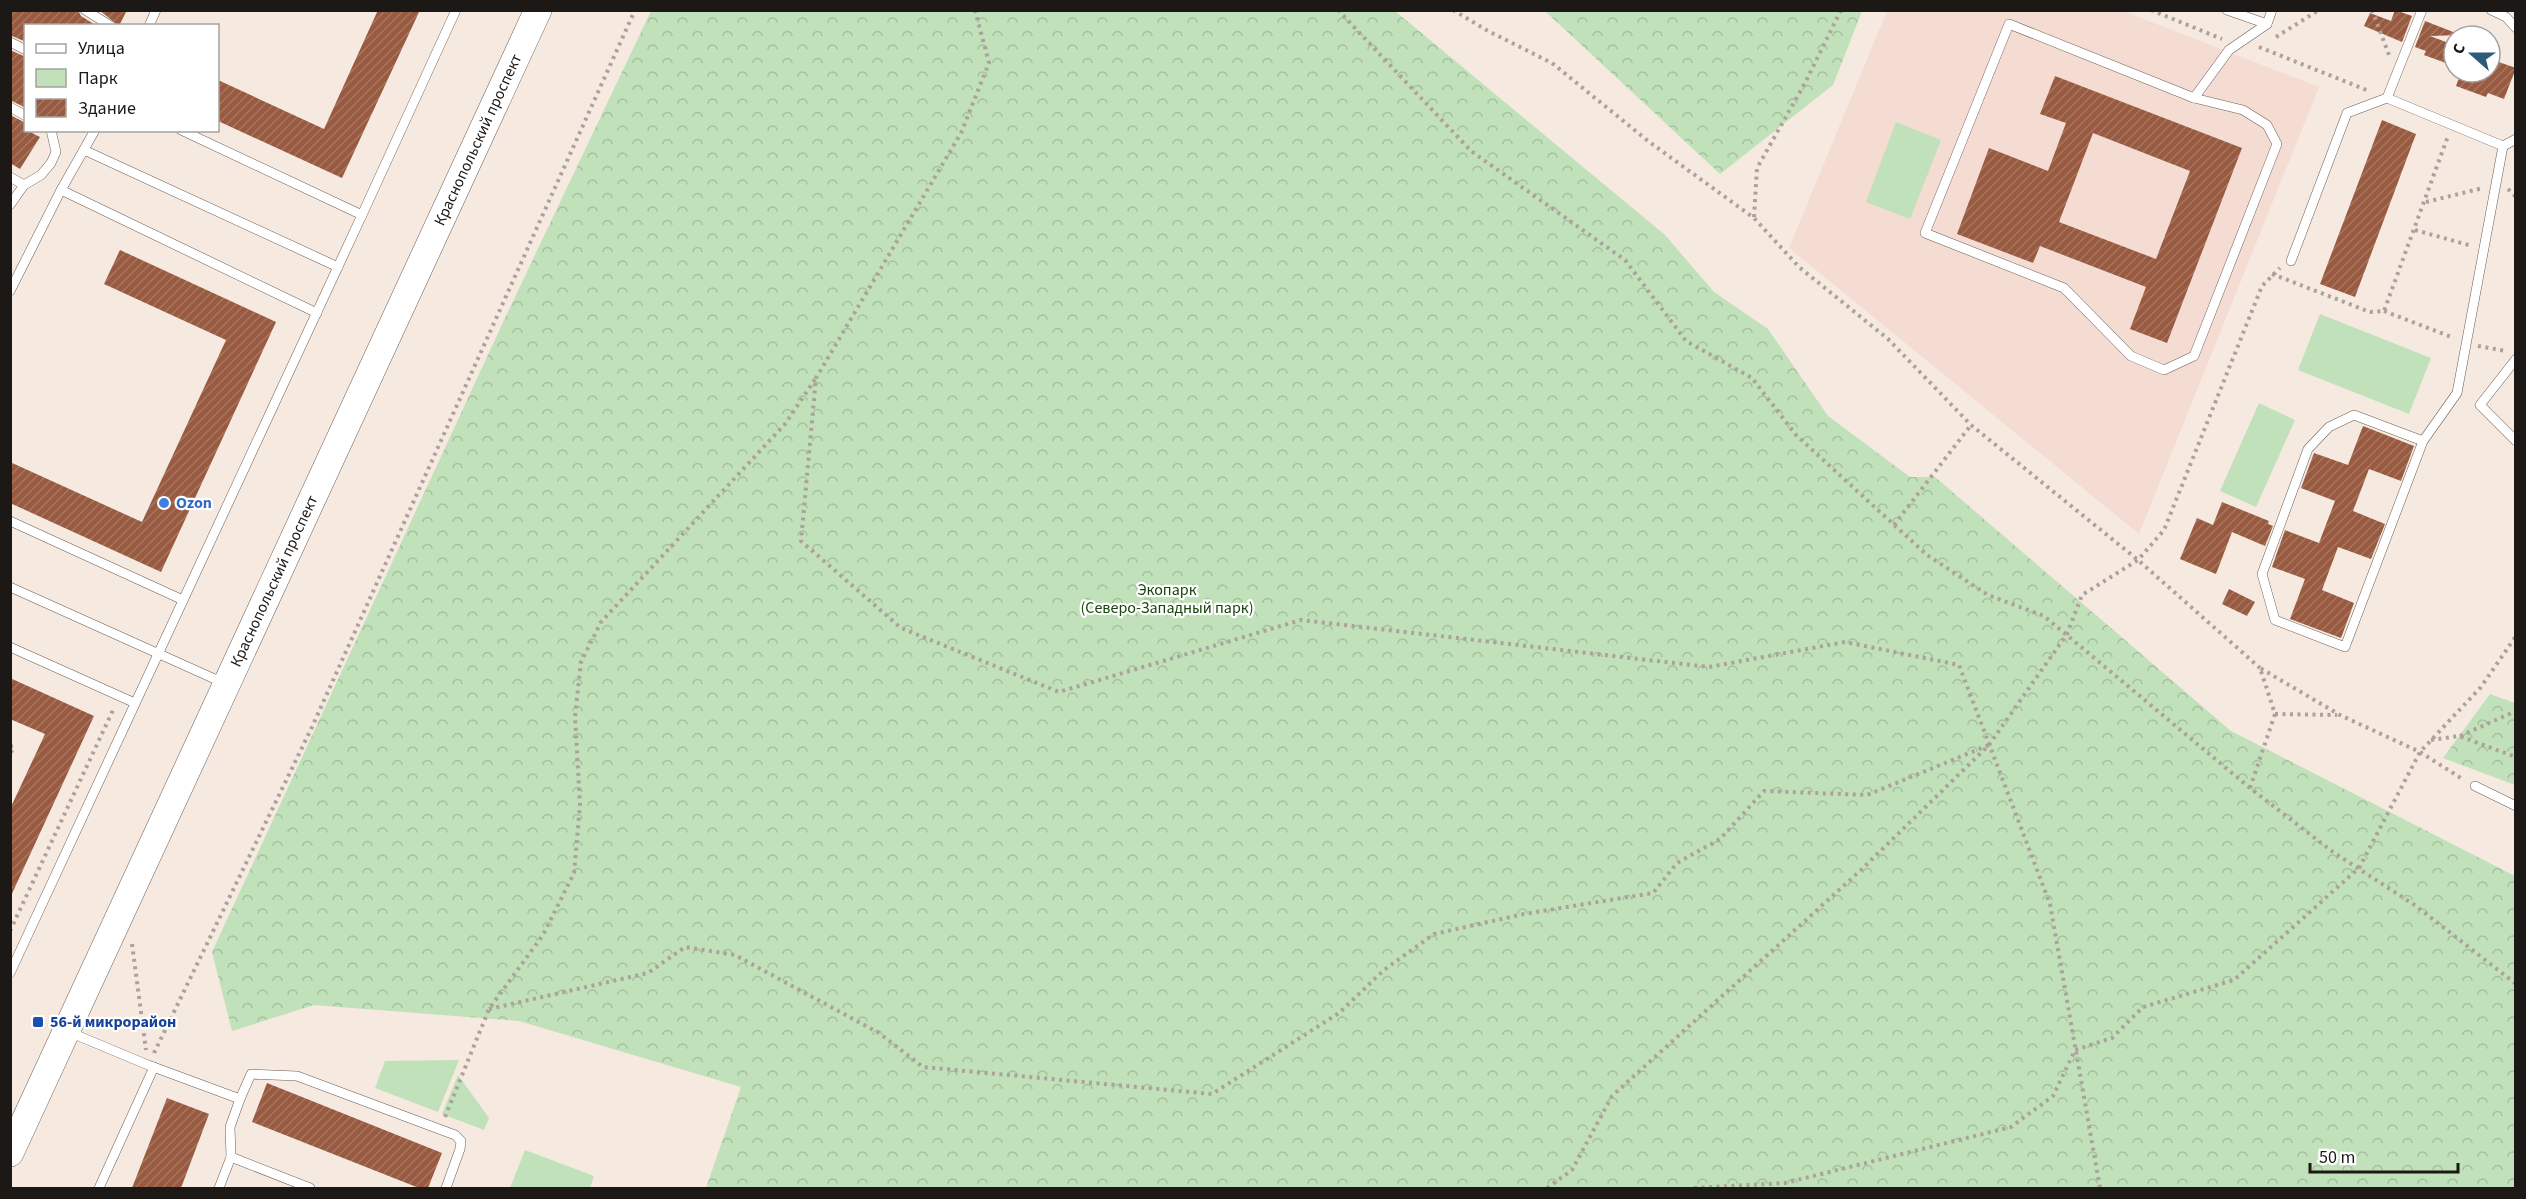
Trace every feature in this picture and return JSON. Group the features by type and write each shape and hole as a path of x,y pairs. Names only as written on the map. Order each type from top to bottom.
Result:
{"street":[{"name":"Краснопольский проспект","path":"10,1153 538,10"}],"lane":[{"path":"85,10 108,24"},
{"path":"150,24 156,10"},
{"path":"10,974 456,10"},
{"path":"2227,10 2267,24"},
{"path":"2194,98 2229,50 2267,24 2272,10"},
{"path":"2387,98 2422,10"},
{"path":"2491,10 2506,17 2516,28"},
{"path":"2009,24 2194,98 2243,110 2267,125 2277,144 2194,356 2164,370 2131,356 2064,288 1925,233 2009,24"},
{"path":"10,42 24,49"},
{"path":"2290,261 2347,112 2387,98 2503,146"},
{"path":"10,107 24,115"},
{"path":"10,206 24,185 41,175 51,164 56,152 51,132"},
{"path":"10,291 61,190 94,132"},
{"path":"185,132 362,215"},
{"path":"2503,146 2516,139"},
{"path":"2423,441 2354,414 2329,427 2308,449 2262,574 2275,620 2345,647 2423,441 2457,393 2468,344 2503,146"},
{"path":"84,150 338,267"},
{"path":"10,177 24,185"},
{"path":"61,190 317,313"},
{"path":"2516,359 2480,405 2516,441"},
{"path":"10,522 183,600"},
{"path":"10,587 228,685"},
{"path":"10,647 135,703"},
{"path":"2475,786 2516,806"},
{"path":"67,1031 151,1066 240,1099"},
{"path":"99,1188 151,1066"},
{"path":"219,1188 231,1157 230,1127 250,1074 297,1076 455,1135 461,1141 460,1149 446,1186 457,1188"},
{"path":"231,1157 291,1185 310,1188"}],"path":[{"path":"151,1066 312,727 635,10"},
{"path":"440,1129 489,1009 543,935 574,873 580,805 574,716 581,662 600,622 785,424 816,378 961,133 989,63 975,10"},
{"path":"1338,10 1471,151 1625,260 1686,340 1752,378 1796,435 1927,555 1988,595 2044,616 2250,788 2358,868 2416,906 2516,984"},
{"path":"1453,10 1488,31 1552,63 1648,141 1754,218 1799,267 1888,339 1971,425 2138,560 2260,668 2340,715 2420,752 2475,786"},
{"path":"1754,218 1756,168 1805,83 1841,10"},
{"path":"2151,10 2221,39 2259,47 2387,98"},
{"path":"2259,47 2319,10"},
{"path":"2372,10 2396,74"},
{"path":"2384,311 2426,202 2452,124"},
{"path":"2426,202 2497,184"},
{"path":"2415,230 2485,250"},
{"path":"1547,1188 1572,1170 1612,1096 1861,870 1989,745 2067,634 2082,595 2138,560 2164,530 2262,286 2272,274 2290,261"},
{"path":"2272,274 2370,312 2384,311 2468,344 2516,353"},
{"path":"816,378 801,541 901,628 1059,692 1301,620 1708,667 1845,642 1959,664 2050,904 2100,1188"},
{"path":"1894,525 1971,425"},
{"path":"1695,1188 1785,1183 2011,1127 2053,1096 2075,1050 2112,1038 2144,1007 2234,980 2358,868 2420,752 2481,687 2516,636"},
{"path":"2250,788 2275,714 2260,668"},
{"path":"10,931 115,707"},
{"path":"2431,740 2459,736 2516,711"},
{"path":"2275,714 2340,715"},
{"path":"2459,736 2516,758"},
{"path":"489,1009 648,974 685,947 735,955 879,1033 922,1067 1212,1094 1339,1013 1383,970 1434,934 1524,914 1653,893 1677,863 1720,839 1764,791 1867,795 1989,745"},
{"path":"10,746 14,747 10,754"},
{"path":"137,933 132,944 151,1066"}],"shaded area":[{"path":"1887,11 2123,11 2319,87 2139,534 1789,248"}],"green space":[{"name":"Экопарк (Северо-Западный парк)","path":"651,11 1395,11 1665,235 1714,292 1768,329 1828,416 1910,477 1935,477 2231,731 2515,876 2515,1188 706,1188 741,1087 519,1021 314,1005 232,1031 212,952 505,318"},
{"path":"1545,11 1862,11 1833,85 1720,174"},
{"path":"1896,122 1941,140 1910,219 1866,202"},
{"path":"2320,314 2431,358 2409,414 2298,370"},
{"path":"2259,403 2295,420 2256,507 2220,491"},
{"path":"2490,694 2515,703 2515,785 2443,758"},
{"path":"459,1060 438,1112 375,1088 385,1061"},
{"path":"458,1075 489,1118 484,1130 442,1114"},
{"path":"525,1150 594,1176 590,1188 510,1188"}],"building":[{"path":"10,10 78,10 81,16 94,24 24,24 24,41 10,35"},
{"path":"99,10 127,10 120,24 116,24"},
{"path":"378,10 420,10 342,178 219,121 219,80 324,129"},
{"path":"2395,10 2412,16 2402,42 2364,26 2370,13 2391,21"},
{"path":"2425,21 2442,28 2442,36 2430,36 2442,40 2442,62 2424,55 2426,51 2415,47"},
{"path":"10,50 24,56 24,107 10,100"},
{"path":"2502,63 2516,68 2504,99 2488,93 2486,97 2456,86 2457,84 2502,84"},
{"path":"2055,76 2242,148 2167,343 2130,329 2146,287 2040,246 2033,263 1957,234 1989,148 2048,171 2066,123 2040,114","holes":["2093,133 2190,171 2156,259 2059,222"]},
{"path":"10,115 24,122 24,132 40,137 20,169 10,163"},
{"path":"2382,120 2416,134 2355,297 2320,284"},
{"path":"120,250 276,322 161,572 10,503 10,462 142,522 226,340 104,284"},
{"path":"2363,426 2414,446 2401,481 2369,469 2353,511 2385,524 2371,559 2338,547 2322,590 2354,603 2341,638 2290,619 2305,579 2272,567 2285,530 2319,543 2335,501 2301,488 2314,453 2348,465"},
{"path":"2222,502 2269,521 2268,524 2273,526 2265,546 2232,532 2216,574 2180,559 2197,518 2213,525"},
{"path":"2229,589 2255,602 2247,616 2222,604"},
{"path":"10,678 94,716 10,898 10,809 45,734 10,719"},
{"path":"267,1083 442,1153 428,1188 419,1188 252,1122"},
{"path":"167,1098 209,1114 181,1188 132,1188"}],"place":[{"name":"Ozon","path":"164,503"},
{"name":"56-й микрорайон","path":"38,1022"}]}
